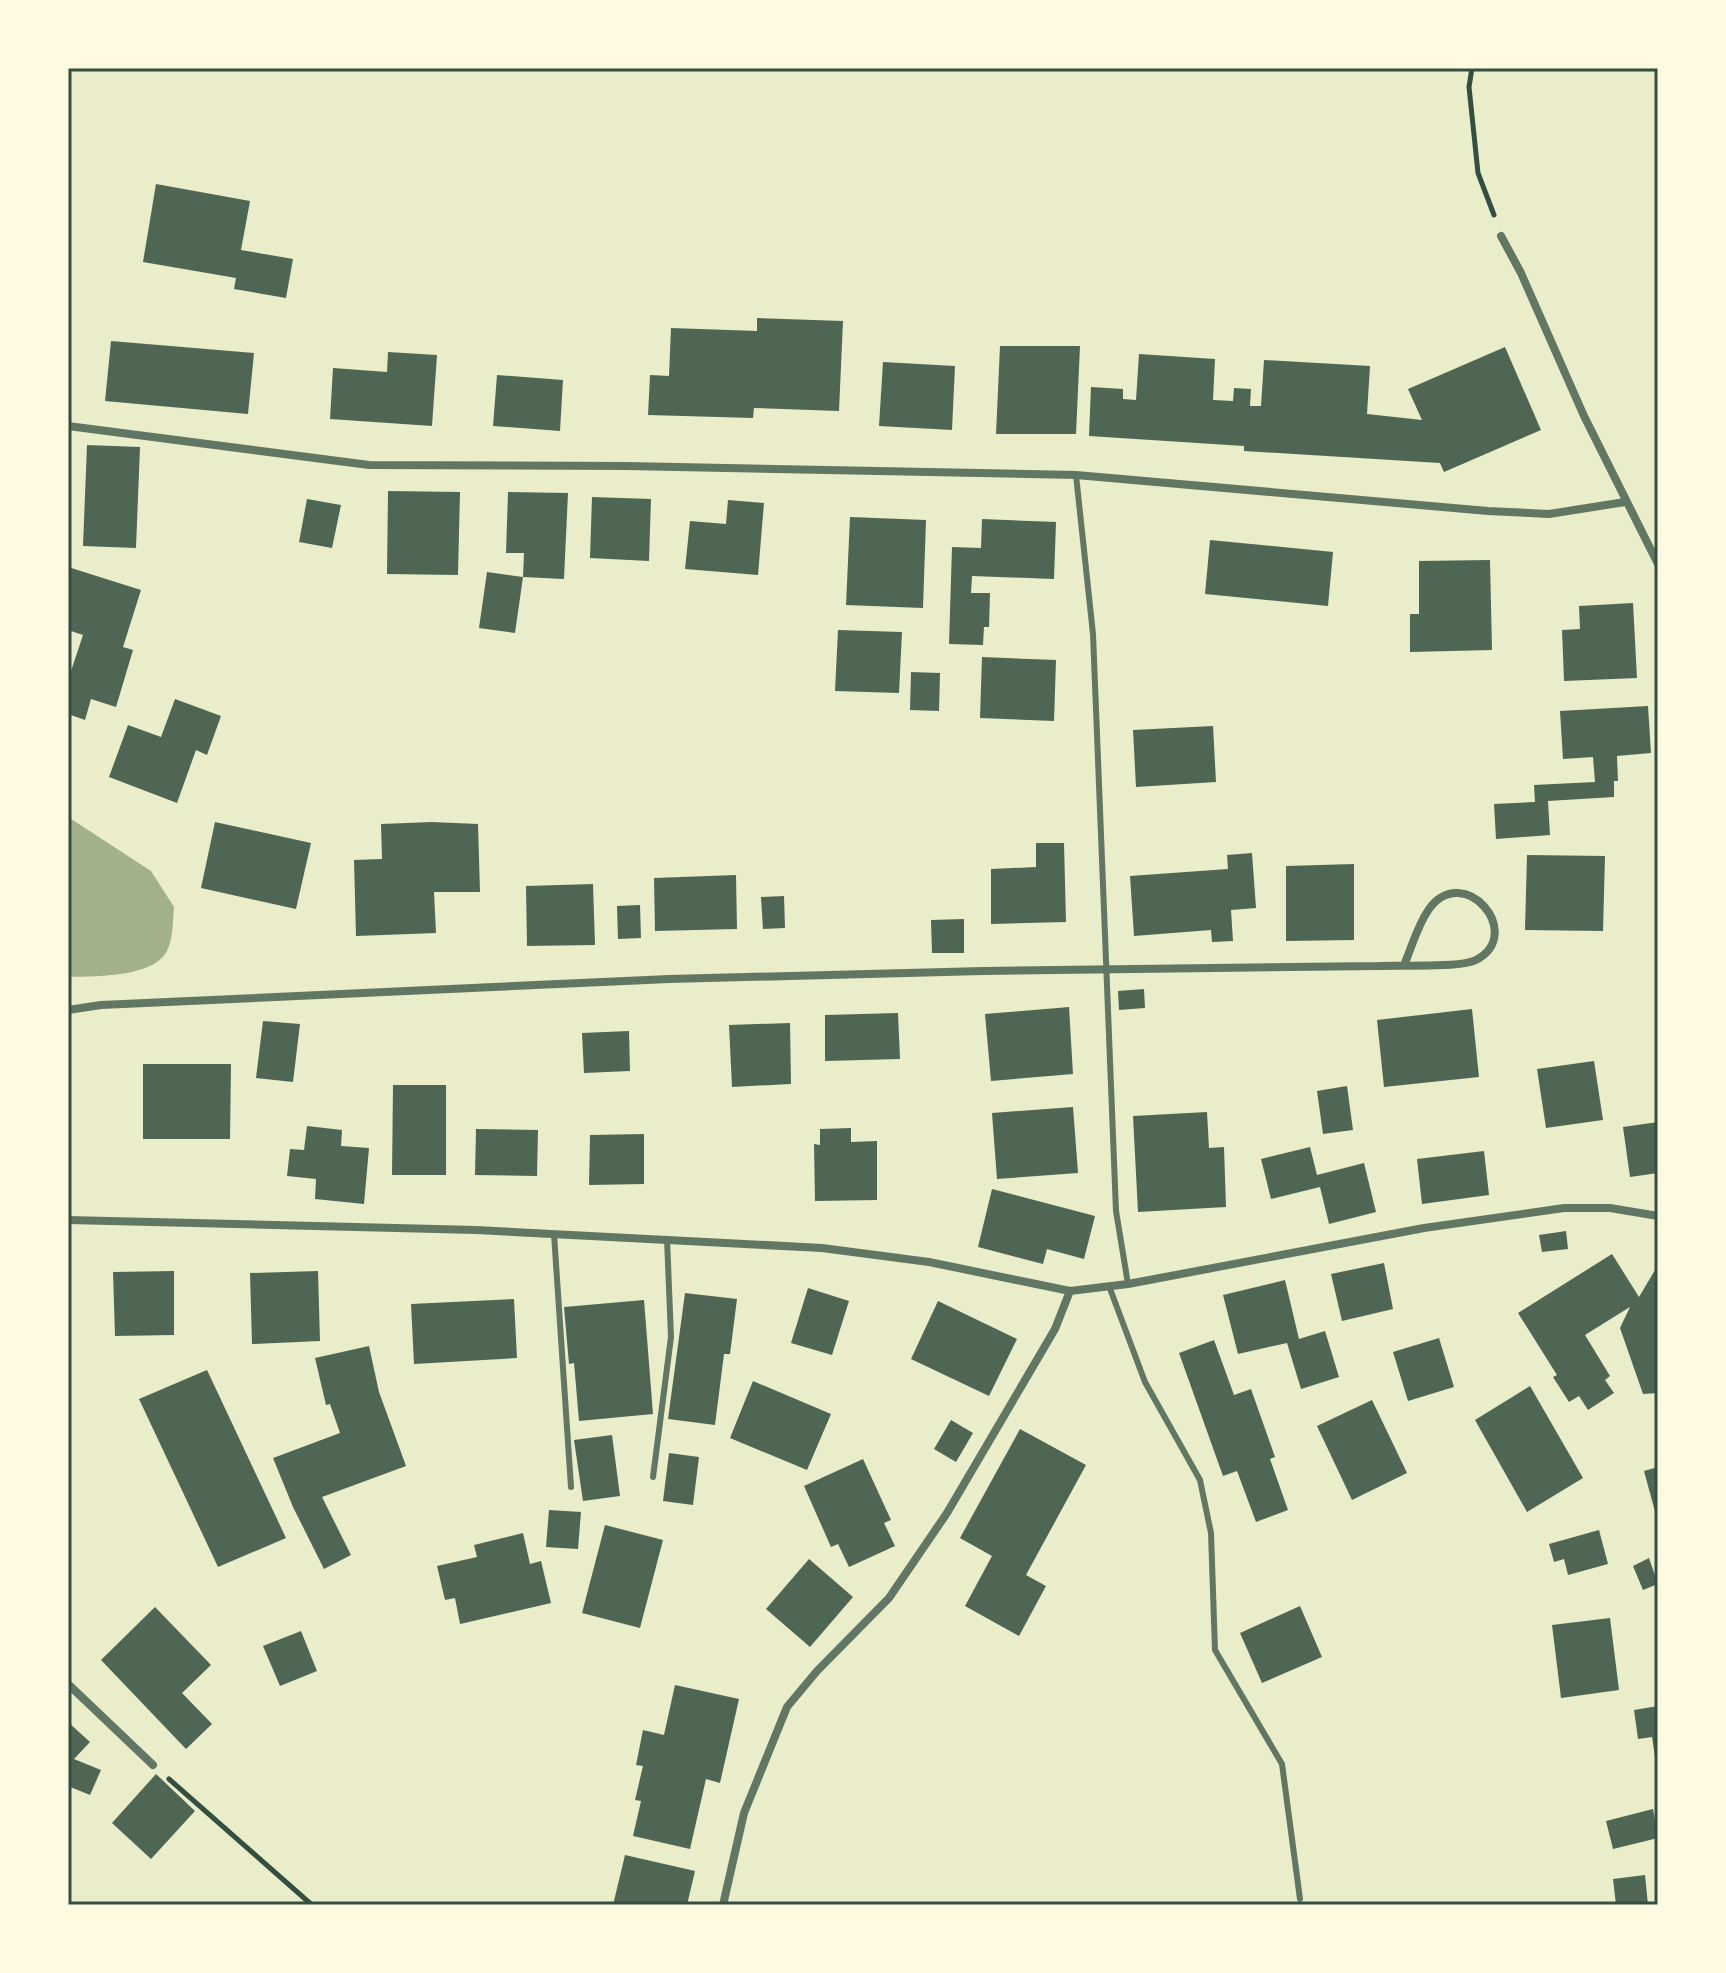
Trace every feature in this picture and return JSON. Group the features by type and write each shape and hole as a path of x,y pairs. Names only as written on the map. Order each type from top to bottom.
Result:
{"street":[{"path":"1501,236 1521,273 1625,502 1658,564"},
{"path":"68,426 369,465 626,466 1076,475 1549,514 1625,502"},
{"path":"68,1010 101,1005 654,980 1404,965 1465,963 1477,959 1493,938 1495,927 1491,915 1470,896 1456,893 1442,896 1419,926 1404,965"},
{"path":"68,1220 554,1234 822,1248 929,1262 1070,1291 1128,1284 1424,1228 1564,1208 1610,1208 1658,1216"},
{"path":"723,1905 744,1813 787,1707 817,1671 889,1598 947,1513 1047,1343 1070,1291"},
{"path":"68,1684 153,1765"}],"lane":[{"path":"1076,475 1093,634 1116,1211 1128,1284"},
{"path":"554,1234 571,1487"},
{"path":"653,1477 671,1337 667,1239"},
{"path":"1109,1286 1145,1382 1200,1480 1211,1533 1215,1650 1282,1764 1300,1899"}],"path":[{"path":"1472,68 1469,87 1478,173 1501,236"},
{"path":"153,1765 312,1905"}],"shaded area":[{"path":"68,817 151,871 174,907 172,935 167,951 160,960 122,974 68,977"}],"building":[{"path":"156,184 250,201 241,250 293,259 286,298 234,289 236,278 143,262"},
{"path":"757,318 843,321 839,411 754,408 753,418 648,415 650,375 669,376 671,328 757,331"},
{"path":"111,341 254,353 248,414 105,401"},
{"path":"1000,346 1080,346 1076,434 996,434"},
{"path":"1505,347 1541,430 1444,472 1440,463 1244,451 1244,446 1089,436 1091,387 1123,389 1123,399 1136,400 1139,354 1215,359 1213,400 1233,401 1234,388 1251,389 1250,406 1261,406 1264,360 1370,366 1367,414 1422,420 1408,389"},
{"path":"388,352 437,355 432,426 330,419 333,368 387,372"},
{"path":"883,362 955,366 952,430 879,426"},
{"path":"497,375 563,380 560,431 493,426"},
{"path":"87,445 140,447 136,548 83,546"},
{"path":"388,491 460,492 458,575 387,574"},
{"path":"508,492 568,493 564,579 523,577 524,553 506,553"},
{"path":"592,497 651,499 649,561 590,558"},
{"path":"307,499 341,505 332,548 299,542"},
{"path":"728,500 764,503 758,575 685,569 690,521 726,524"},
{"path":"850,517 926,520 923,608 846,605"},
{"path":"982,519 1056,522 1054,579 972,576 971,593 990,593 989,627 984,627 983,645 949,644 952,547 981,548"},
{"path":"1210,540 1333,552 1328,606 1205,594"},
{"path":"1490,560 1492,650 1410,652 1410,614 1419,614 1419,561"},
{"path":"68,567 141,590 123,647 133,650 116,707 91,699 85,720 68,714 68,680 83,635 68,630"},
{"path":"487,572 523,577 515,633 479,628"},
{"path":"1633,603 1637,678 1564,681 1562,630 1580,629 1579,606"},
{"path":"838,630 902,632 899,693 835,691"},
{"path":"982,657 1056,660 1054,721 980,718"},
{"path":"911,672 940,673 939,711 910,710"},
{"path":"175,699 221,716 207,755 196,750 177,803 109,777 128,725 161,737"},
{"path":"1648,706 1651,753 1617,756 1618,781 1614,781 1614,797 1548,801 1550,835 1496,839 1494,804 1535,802 1534,785 1595,782 1593,757 1563,759 1560,711"},
{"path":"1213,726 1216,782 1136,787 1133,730"},
{"path":"215,822 311,843 296,909 201,888"},
{"path":"381,824 478,824 480,892 434,892 436,933 356,936 354,860 382,859"},
{"path":"1036,843 1064,843 1066,922 991,924 991,869 1036,867"},
{"path":"1252,853 1256,908 1231,910 1233,941 1212,942 1211,930 1134,936 1130,876 1228,869 1227,855"},
{"path":"1527,855 1605,856 1603,931 1525,930"},
{"path":"1354,864 1354,940 1286,941 1286,866"},
{"path":"736,875 737,929 655,931 654,878"},
{"path":"593,884 595,945 527,946 526,886"},
{"path":"784,896 785,928 763,929 761,897"},
{"path":"640,905 641,938 618,939 617,906"},
{"path":"964,919 964,953 932,953 931,920"},
{"path":"1144,989 1145,1008 1119,1010 1118,991"},
{"path":"1069,1007 1073,1074 991,1081 985,1014"},
{"path":"1472,1009 1479,1077 1384,1087 1377,1020"},
{"path":"898,1013 900,1059 825,1061 825,1015"},
{"path":"263,1021 300,1024 293,1082 256,1078"},
{"path":"790,1023 791,1084 732,1087 729,1025"},
{"path":"629,1031 630,1071 584,1073 582,1033"},
{"path":"1594,1061 1603,1120 1546,1128 1537,1069"},
{"path":"143,1064 231,1064 230,1139 143,1139"},
{"path":"393,1085 446,1085 446,1175 392,1175"},
{"path":"1347,1086 1353,1130 1323,1134 1317,1091"},
{"path":"1073,1107 1078,1173 997,1179 992,1113"},
{"path":"1207,1112 1209,1148 1224,1147 1226,1207 1138,1212 1133,1116"},
{"path":"1658,1122 1658,1173 1630,1177 1623,1127"},
{"path":"307,1126 342,1130 341,1146 369,1148 364,1204 315,1199 316,1179 287,1176 290,1149 304,1150"},
{"path":"851,1128 851,1142 877,1141 877,1200 815,1201 814,1144 820,1145 820,1129"},
{"path":"476,1129 538,1130 537,1176 475,1175"},
{"path":"644,1134 644,1184 589,1185 590,1135"},
{"path":"1310,1147 1317,1175 1364,1163 1376,1212 1329,1224 1320,1187 1271,1199 1261,1159"},
{"path":"1484,1151 1489,1195 1422,1204 1417,1159"},
{"path":"992,1189 1095,1216 1084,1259 1047,1249 1043,1264 978,1247"},
{"path":"1566,1231 1568,1249 1542,1252 1539,1235"},
{"path":"1612,1254 1639,1297 1655,1270 1658,1273 1658,1393 1643,1394 1620,1328 1630,1307 1585,1335 1610,1376 1605,1380 1614,1393 1588,1410 1579,1396 1569,1402 1553,1377 1557,1375 1518,1313"},
{"path":"1384,1263 1393,1309 1342,1321 1331,1274"},
{"path":"174,1271 174,1335 115,1336 113,1272"},
{"path":"318,1271 320,1341 252,1344 250,1273"},
{"path":"1285,1280 1299,1339 1325,1331 1339,1377 1301,1389 1287,1343 1238,1354 1223,1295"},
{"path":"808,1288 849,1301 832,1355 791,1343"},
{"path":"685,1293 737,1299 730,1354 724,1354 715,1425 668,1419"},
{"path":"514,1299 517,1358 414,1364 411,1304"},
{"path":"644,1300 653,1414 579,1421 574,1363 569,1364 564,1307"},
{"path":"938,1301 1017,1339 989,1396 911,1359"},
{"path":"1439,1338 1454,1387 1408,1401 1393,1352"},
{"path":"1214,1340 1234,1395 1251,1389 1275,1457 1270,1459 1288,1510 1256,1522 1237,1471 1223,1476 1179,1353"},
{"path":"369,1346 379,1392 406,1466 322,1497 351,1555 324,1569 273,1458 340,1433 330,1404 326,1405 315,1358"},
{"path":"207,1370 286,1538 218,1567 139,1399"},
{"path":"753,1381 831,1414 807,1470 730,1438"},
{"path":"1530,1386 1583,1478 1527,1512 1475,1420"},
{"path":"1372,1400 1407,1473 1352,1500 1317,1426"},
{"path":"951,1420 973,1433 956,1462 934,1449"},
{"path":"1020,1429 1086,1465 1026,1575 1046,1586 1019,1636 965,1606 992,1556 960,1538"},
{"path":"612,1435 620,1496 583,1501 574,1440"},
{"path":"669,1453 699,1457 693,1505 663,1501"},
{"path":"863,1459 891,1520 884,1523 895,1546 849,1567 838,1544 831,1547 804,1486"},
{"path":"1658,1467 1658,1519 1657,1519 1644,1471"},
{"path":"549,1510 581,1512 578,1549 546,1547"},
{"path":"605,1525 663,1540 640,1628 582,1613"},
{"path":"1599,1530 1608,1564 1568,1575 1564,1559 1554,1562 1549,1544"},
{"path":"523,1533 530,1564 541,1561 551,1603 460,1624 455,1598 445,1600 437,1566 477,1557 474,1545"},
{"path":"1649,1558 1658,1584 1643,1590 1633,1566"},
{"path":"809,1559 853,1597 810,1647 766,1609"},
{"path":"1300,1606 1322,1657 1262,1683 1240,1633"},
{"path":"155,1607 211,1665 182,1693 212,1724 186,1749 101,1660"},
{"path":"1610,1618 1619,1690 1561,1698 1552,1625"},
{"path":"301,1631 317,1671 280,1686 263,1646"},
{"path":"675,1685 739,1699 720,1783 706,1779 690,1849 633,1836 641,1801 635,1800 643,1766 636,1765 643,1730 664,1735"},
{"path":"1658,1706 1656,1764 1652,1737 1638,1739 1634,1710"},
{"path":"68,1722 90,1742 74,1759 101,1770 90,1795 68,1786"},
{"path":"156,1774 195,1811 151,1859 112,1823"},
{"path":"1653,1809 1658,1838 1613,1849 1606,1821"},
{"path":"625,1855 695,1871 687,1905 613,1905"},
{"path":"1645,1875 1648,1905 1616,1905 1613,1879"}]}
